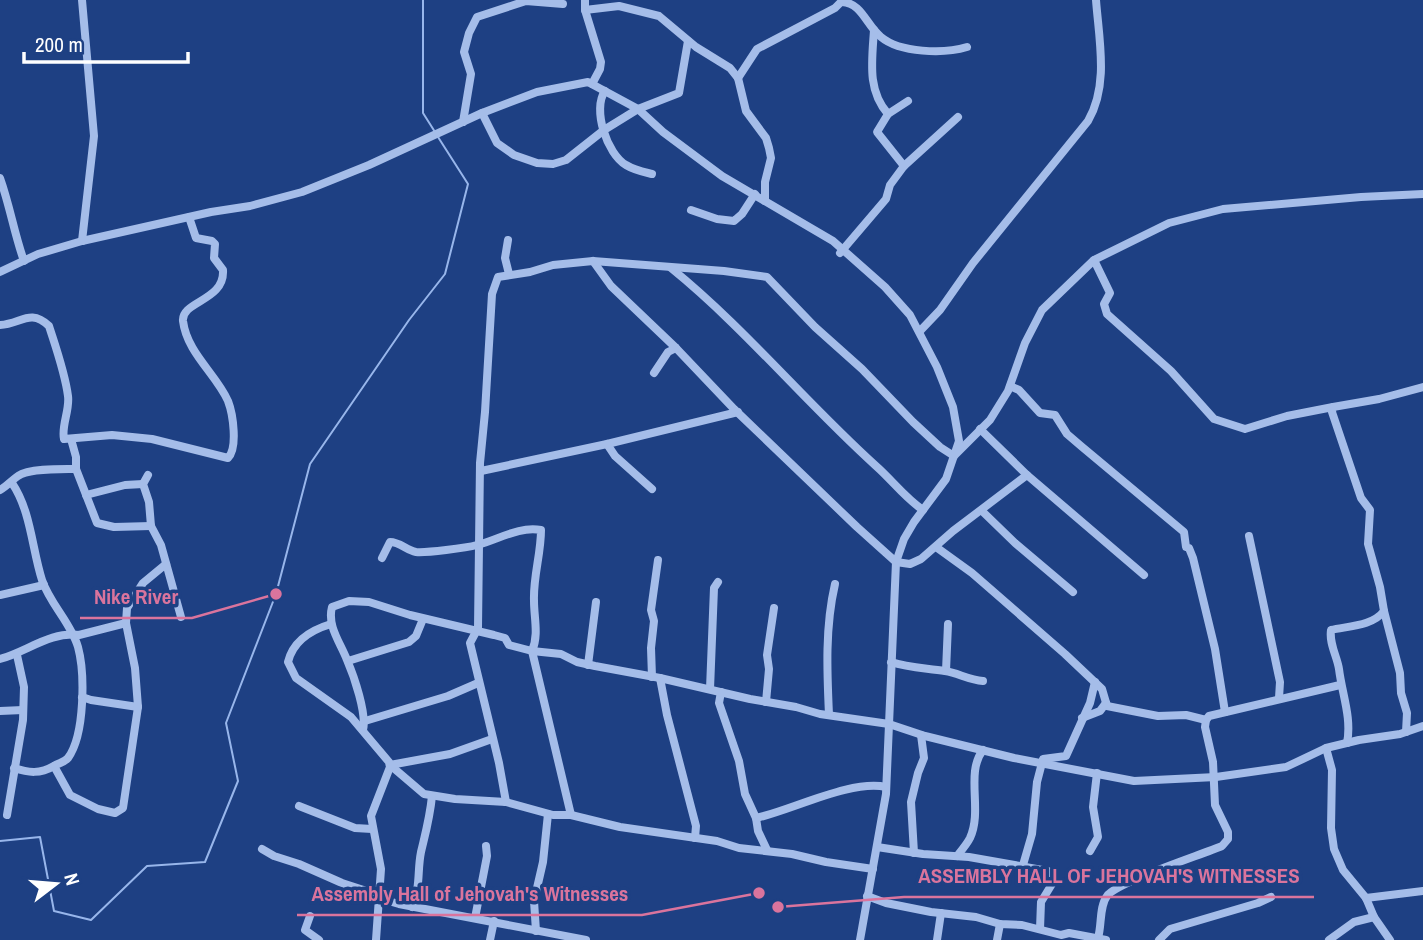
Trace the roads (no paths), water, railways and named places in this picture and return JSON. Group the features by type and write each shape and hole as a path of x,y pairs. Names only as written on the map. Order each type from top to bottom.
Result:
{"street":[{"path":"82,0 94,136 82,241"},
{"path":"585,0 585,10 601,62 592,84"},
{"path":"920,331 940,310 968,269 1088,121 1097,106 1101,78 1096,0"},
{"path":"459,124 471,74 464,51 477,17 526,1 563,4"},
{"path":"738,78 757,49 835,8 842,1 851,2 858,8 874,30 888,42 942,53 967,47"},
{"path":"585,10 619,6 650,12 730,68 738,78 746,111 766,138 769,148 771,158 765,182 765,201"},
{"path":"874,30 871,72 874,91 888,114"},
{"path":"482,113 497,143 514,155 537,163 553,164 566,160 604,130 638,109 678,93 688,41"},
{"path":"0,272 82,241 250,206 302,192 369,165 482,113 537,92 584,82 638,109 663,132 722,176 833,241 885,286 910,315 937,367 953,407 959,441 946,479 909,530 896,562 886,787 860,940"},
{"path":"605,91 599,104 604,130 616,157 625,165 652,174"},
{"path":"904,166 877,132 888,114 908,101"},
{"path":"842,251 886,199 890,185 904,166 958,117"},
{"path":"0,178 10,204 13,232 24,261"},
{"path":"691,210 716,219 734,221 755,194"},
{"path":"954,456 990,420 1010,386 1042,310 1094,260 1169,223 1223,209 1423,194"},
{"path":"0,324 32,316 42,319 49,326 68,394 64,439 111,435 152,439 228,458 234,451 234,436 228,402 189,340 183,320 184,314 193,306 213,295 220,286 223,270 214,258 215,243 196,238 189,217"},
{"path":"508,240 506,258 509,274"},
{"path":"1094,260 1110,293 1104,304 1107,314 1171,371 1213,418 1245,429 1287,416 1379,399 1423,387"},
{"path":"506,802 470,643 478,628 480,463 492,294 498,276 530,272 553,265 593,261 767,277 913,422 954,456"},
{"path":"593,261 611,286 738,412 896,562 910,564 921,559 1027,475"},
{"path":"671,268 713,303 816,410 923,510"},
{"path":"654,373 668,352 676,348"},
{"path":"1010,386 1019,390 1040,413 1055,415 1080,446 1184,532 1215,649 1225,712"},
{"path":"1333,407 1332,412 1361,498 1370,510 1368,544 1400,673 1401,692 1407,713 1406,732"},
{"path":"481,471 738,412"},
{"path":"980,429 1027,475 1144,575"},
{"path":"71,439 76,469 97,523 114,527 151,526"},
{"path":"607,444 615,456 652,489"},
{"path":"0,490 18,476 76,469"},
{"path":"148,475 143,484 149,502 151,526 161,545 181,617"},
{"path":"12,483 20,496 44,585 78,646 82,697 73,747 67,760 37,773 14,768"},
{"path":"86,495 125,485 143,484"},
{"path":"982,511 1073,592"},
{"path":"382,558 390,542 400,543 415,552 480,544 522,531 541,530 539,566 535,575 536,642 533,651 572,815"},
{"path":"1250,536 1280,682 1279,698"},
{"path":"936,547 972,573 1095,682 1102,690 1107,706 1158,716 1186,715 1206,720"},
{"path":"658,560 651,610 654,621 651,648 656,677 696,826 695,838"},
{"path":"54,766 70,794 98,809 115,813 123,808 138,707 136,678 126,623 127,608 135,592 151,574 166,564"},
{"path":"710,689 714,588 718,582"},
{"path":"829,715 827,672 835,584"},
{"path":"0,595 44,585"},
{"path":"364,725 348,661 331,624 332,607 349,601 369,602 424,619 505,638 509,645 561,654 588,665 829,715 889,724 983,750 1134,781 1212,777 1286,767 1326,748 1423,726"},
{"path":"588,665 596,601"},
{"path":"766,702 769,669 767,655 774,608"},
{"path":"1347,743 1350,730 1348,715 1330,637 1331,630 1366,623 1379,618 1384,611"},
{"path":"348,661 409,642 416,636 424,619"},
{"path":"0,659 16,655 50,638 79,635 126,623"},
{"path":"331,624 310,631 294,647 288,662 296,677 364,725 390,765 424,794 506,802 548,814 572,815 620,827 873,869"},
{"path":"946,671 948,624"},
{"path":"7,815 23,709 24,687 16,655"},
{"path":"891,662 910,668 946,671 970,680 983,681"},
{"path":"1023,865 1032,834 1037,782 1043,759 1066,756 1093,695 1095,682"},
{"path":"364,725 478,684"},
{"path":"867,896 886,903 976,917 1000,924 1022,925 1040,929 1059,938 1069,933 1102,939 1102,907 1107,895 1129,881 1222,846 1228,839 1228,832 1215,805 1213,762 1205,727 1209,716 1340,685"},
{"path":"721,692 719,703 739,761 745,794 767,850"},
{"path":"82,697 138,707"},
{"path":"1082,718 1100,711 1107,703"},
{"path":"0,711 23,709"},
{"path":"914,853 911,802 924,758 922,735"},
{"path":"390,765 450,754 492,739"},
{"path":"1326,748 1332,770 1331,828 1334,849 1343,870 1366,898 1374,917 1390,940"},
{"path":"957,856 970,838 976,794 974,771 976,759 983,750"},
{"path":"376,940 381,869 371,812 390,765"},
{"path":"1090,850 1098,837 1093,807 1097,773"},
{"path":"756,818 851,789 872,785 886,787"},
{"path":"412,907 418,892 421,853 428,830 432,796"},
{"path":"299,806 355,828 372,829"},
{"path":"536,932 534,901 544,862 548,814"},
{"path":"475,918 487,856 486,846"},
{"path":"877,847 1023,865 1048,871 1052,884 1041,902 1040,929"},
{"path":"262,849 342,883 379,895 387,901 586,940"},
{"path":"1366,898 1423,891"},
{"path":"1159,940 1170,929 1271,897"},
{"path":"937,940 941,913"},
{"path":"310,916 305,930 318,940"},
{"path":"1329,940 1354,922 1374,917"},
{"path":"490,940 494,921"},
{"path":"998,940 1000,924"}],"waterway":[{"path":"423,0 423,113 435,132"},
{"path":"0,841 40,837 54,911 91,920 147,866 205,862 238,781 226,723 276,594 310,464 409,320 445,274 468,184 438,137"}],"place":[{"name":"Nike River","path":"276,594"},
{"name":"Assembly Hall of Jehovah's Witnesses","path":"759,893"},
{"name":"ASSEMBLY HALL OF JEHOVAH'S WITNESSES","path":"778,907"}]}
